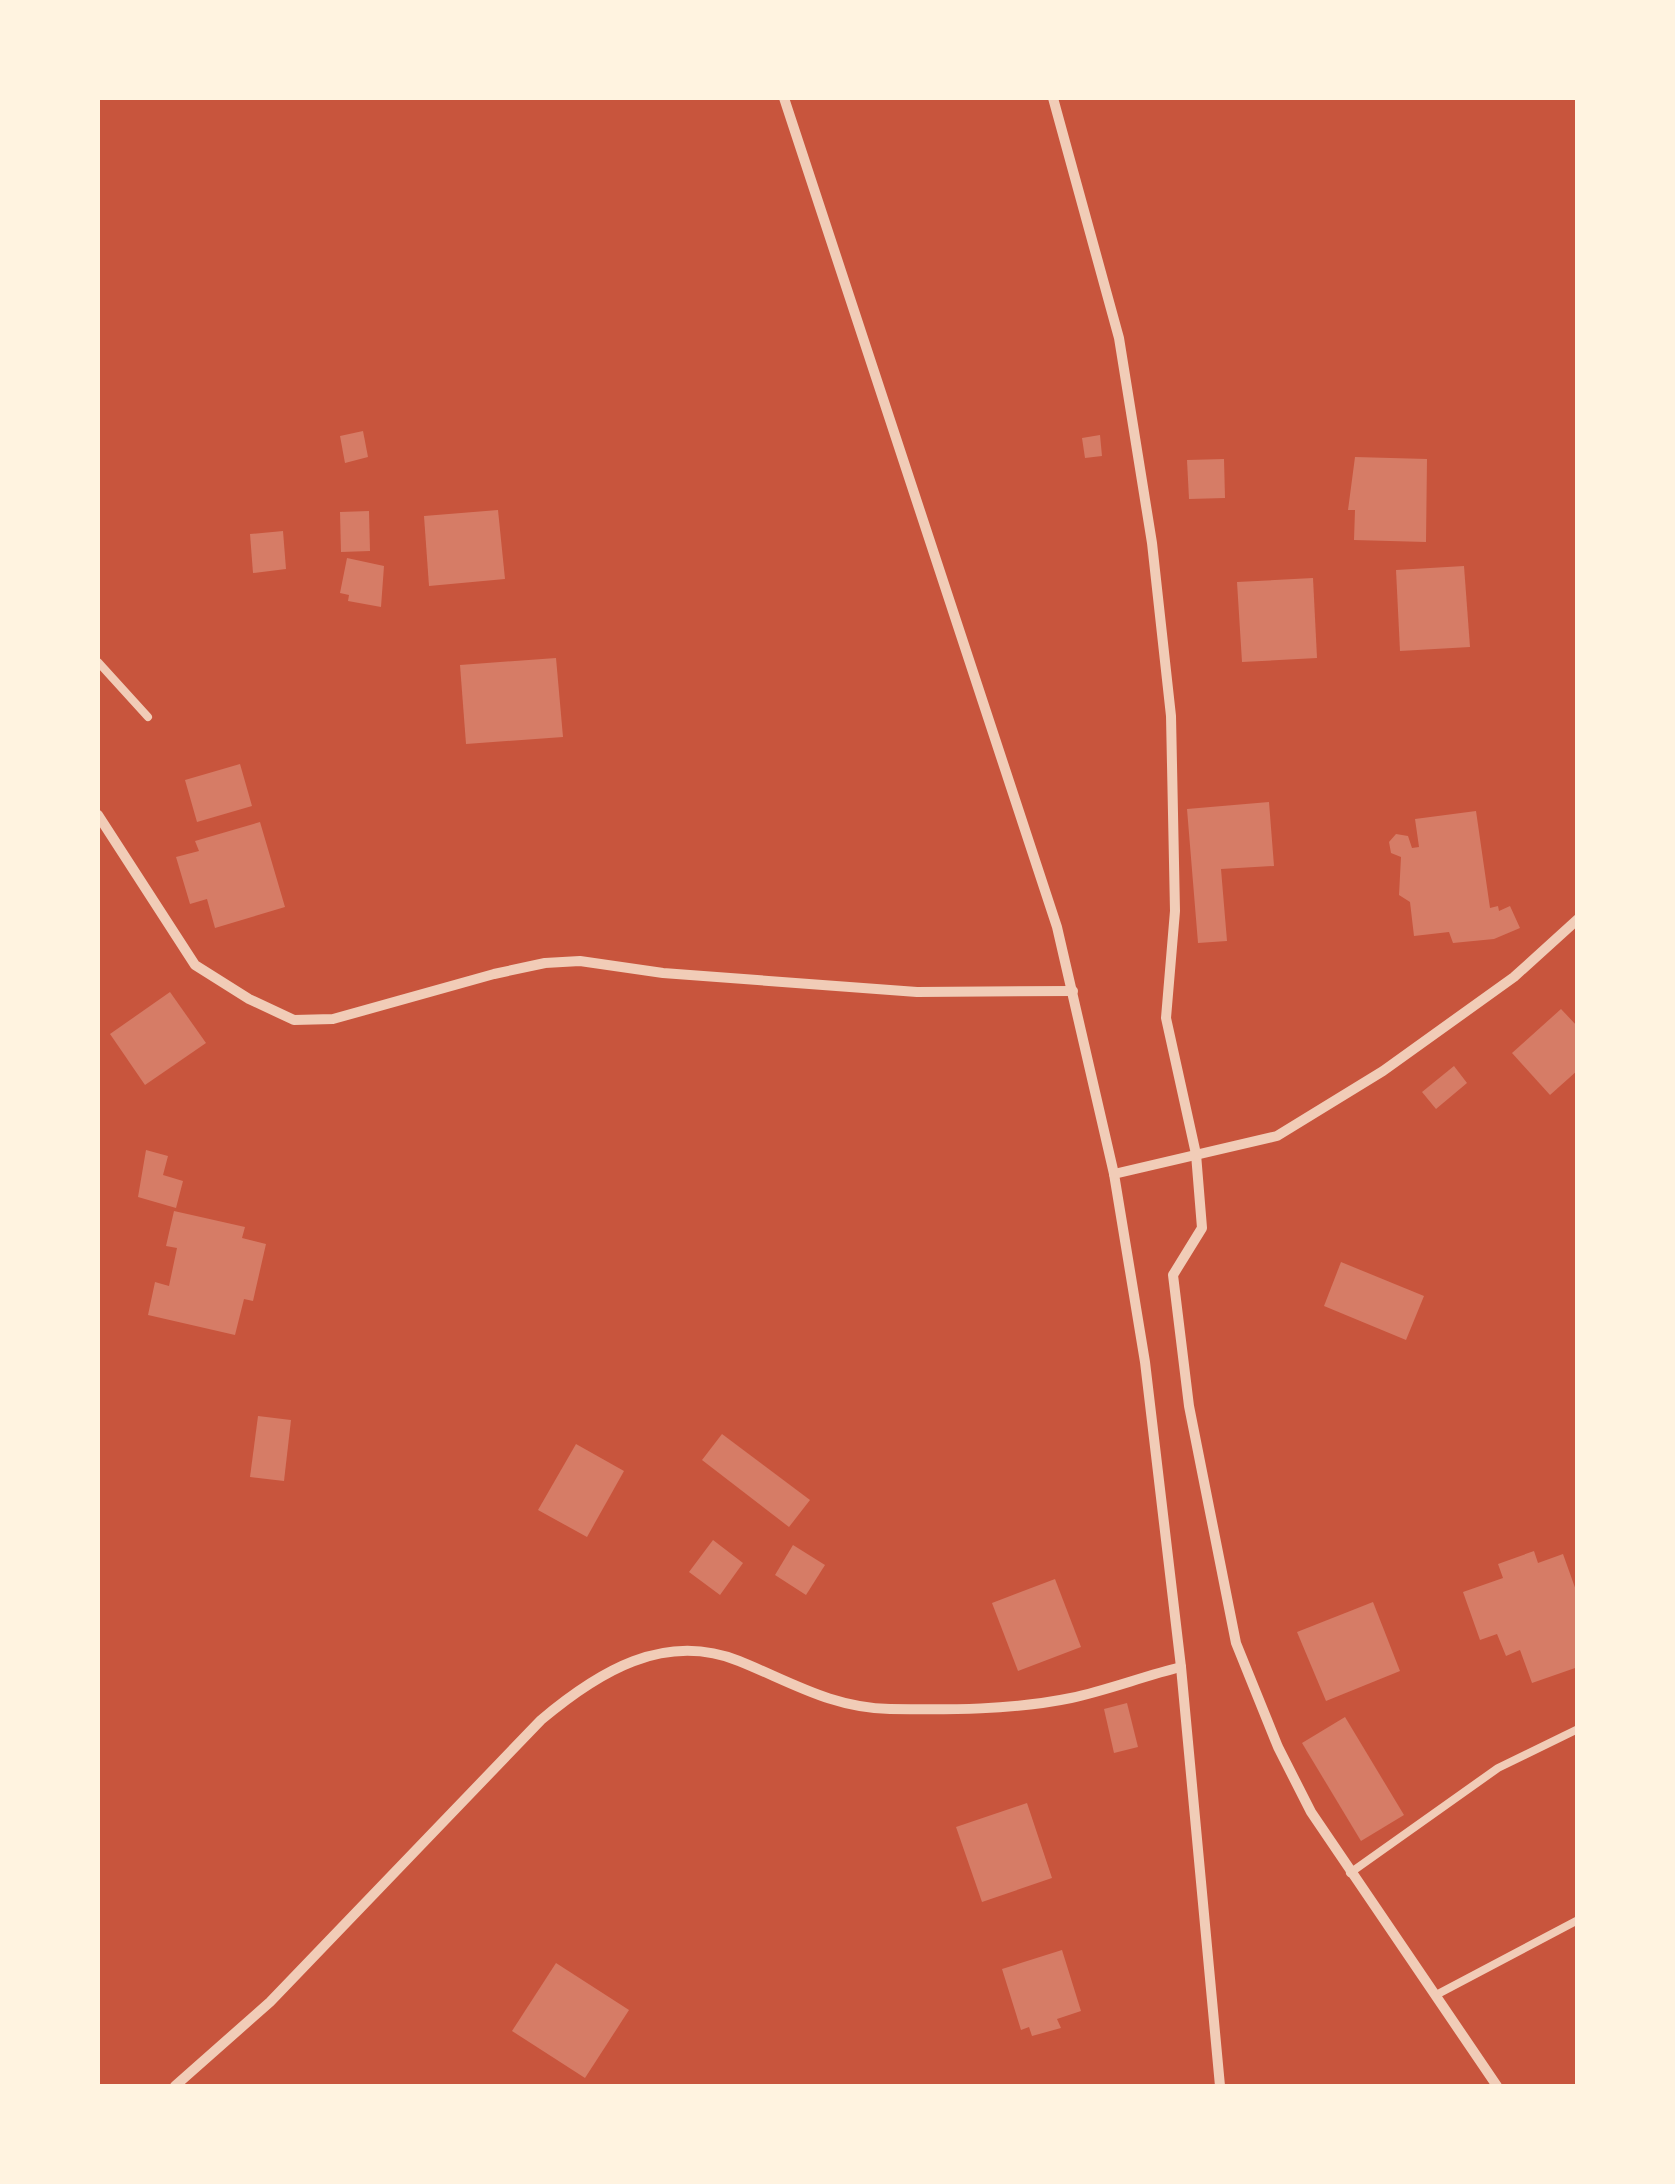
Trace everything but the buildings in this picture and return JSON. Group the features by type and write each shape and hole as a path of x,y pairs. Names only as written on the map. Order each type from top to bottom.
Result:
{"street":[{"path":"784,98 1057,927 1114,1174 1145,1362 1180,1667 1220,2086"},
{"path":"1054,98 1120,338 1152,543 1170,716 1175,911 1166,1018 1196,1154 1202,1228 1172,1274 1189,1406 1236,1643 1278,1746 1350,1873 1497,2086"},
{"path":"98,815 195,965 249,999 294,1020 329,1020 545,963 580,962 663,973 917,992 1073,990"},
{"path":"1114,1174 1277,1136 1383,1070 1514,977 1578,919"},
{"path":"175,2086 270,2002 541,1720 576,1690 637,1659 666,1649 709,1652 818,1698 888,1709 1002,1708 1070,1698 1180,1667"}],"lane":[{"path":"98,662 148,717"},
{"path":"1350,1873 1498,1768 1578,1729"},
{"path":"1436,1995 1578,1920"}]}
